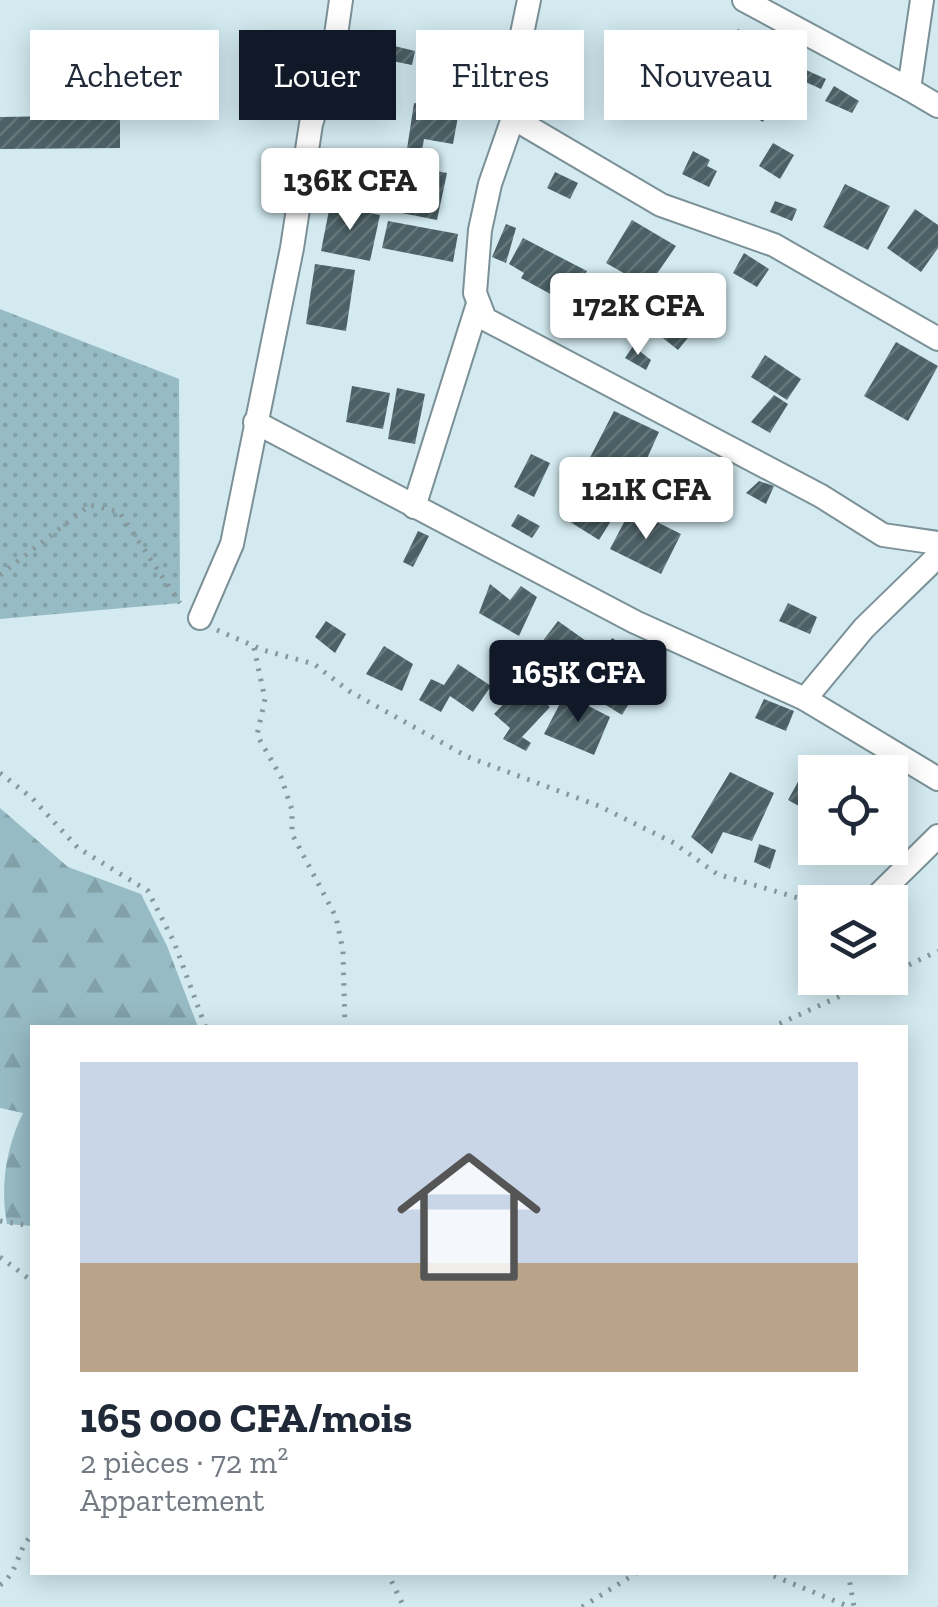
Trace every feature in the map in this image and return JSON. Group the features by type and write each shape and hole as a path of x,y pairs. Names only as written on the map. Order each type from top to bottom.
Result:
{"street":[{"path":"200,618 232,544 292,248 311,124 334,48 341,0"},
{"path":"523,30 529,0"},
{"path":"744,0 938,106"},
{"path":"910,88 922,0"},
{"path":"414,507 477,308 480,230 490,184 513,120"},
{"path":"517,120 661,204 774,245 938,340"},
{"path":"477,308 485,320 821,496 882,535 938,543"},
{"path":"255,422 635,622 805,699 938,779"},
{"path":"805,699 864,628 938,556"},
{"path":"888,885 938,836"}],"path":[{"path":"0,575 90,505 119,512 180,603 200,618 253,646 314,664 349,691 454,750 598,806 674,842 716,874 798,898"},
{"path":"253,646 265,699 257,735 281,777 292,810 292,834 336,916 343,951 345,1025"},
{"path":"0,774 32,798 78,848 148,891 174,942 205,1025"},
{"path":"908,965 938,951"},
{"path":"777,1025 843,995"},
{"path":"0,1222 30,1226"},
{"path":"0,1257 30,1280"},
{"path":"0,1585 13,1576 21,1546 30,1537"},
{"path":"388,1575 404,1607"},
{"path":"582,1607 633,1575"},
{"path":"772,1575 852,1607 848,1575"}],"green space":[{"path":"0,309 179,379 180,603 0,619"},
{"path":"0,808 68,867 141,894 167,946 197,1025 30,1025 30,1226 7,1224 6,1167 23,1113 0,1108"}],"building":[{"path":"396,46 415,51 412,65 396,62"},
{"path":"807,70 826,79 821,89 807,83"},
{"path":"834,86 859,101 852,113 825,101"},
{"path":"414,103 416,120 457,120 453,144 424,139 422,151 407,149"},
{"path":"0,117 120,120 120,148 0,149"},
{"path":"773,143 794,155 780,179 759,166"},
{"path":"693,151 710,160 707,166 717,171 709,187 682,174"},
{"path":"401,164 447,173 437,220 392,211"},
{"path":"323,169 389,182 384,208 317,195"},
{"path":"555,172 578,183 570,199 547,188"},
{"path":"845,184 890,206 868,250 823,227"},
{"path":"775,201 797,209 792,221 770,212"},
{"path":"330,205 380,215 370,261 321,251"},
{"path":"915,209 938,225 938,248 921,272 887,248"},
{"path":"632,220 676,246 648,287 606,263"},
{"path":"388,221 458,234 453,262 382,248"},
{"path":"506,224 516,228 506,263 492,257"},
{"path":"523,238 587,271 574,296 561,288 556,297 521,278 524,273 509,264"},
{"path":"744,253 769,269 757,287 733,273"},
{"path":"315,264 355,270 346,331 306,324"},
{"path":"615,287 645,305 627,333 598,315"},
{"path":"672,309 696,328 678,350 654,331"},
{"path":"896,342 938,366 908,421 864,396"},
{"path":"633,346 651,360 646,370 625,358"},
{"path":"765,355 801,379 787,400 751,377"},
{"path":"352,386 390,393 383,429 346,422"},
{"path":"397,388 425,394 415,444 388,439"},
{"path":"774,395 788,404 770,433 751,422"},
{"path":"614,411 659,432 629,498 581,475"},
{"path":"531,454 550,463 534,497 514,487"},
{"path":"759,481 774,486 766,504 746,493"},
{"path":"581,491 616,513 599,540 564,518"},
{"path":"631,509 681,534 661,574 610,549"},
{"path":"518,514 540,526 532,538 511,526"},
{"path":"418,531 429,536 413,567 403,562"},
{"path":"490,584 510,600 521,586 537,597 519,636 479,613"},
{"path":"788,603 817,617 810,634 779,621"},
{"path":"326,621 346,634 335,653 315,637"},
{"path":"558,621 589,643 558,684 534,666 531,671 507,659 514,646 532,655"},
{"path":"612,638 654,664 622,715 580,689"},
{"path":"384,646 413,664 402,691 366,674"},
{"path":"458,664 491,686 473,712 450,696 441,712 419,700 431,679 444,685"},
{"path":"524,683 550,707 522,737 531,743 526,751 503,739 510,728 494,714"},
{"path":"565,694 610,717 594,755 544,734"},
{"path":"764,699 794,711 786,731 755,718"},
{"path":"730,772 774,793 752,841 723,832 712,854 691,837"},
{"path":"798,782 798,806 788,800"},
{"path":"759,844 776,850 770,869 754,862"}]}
